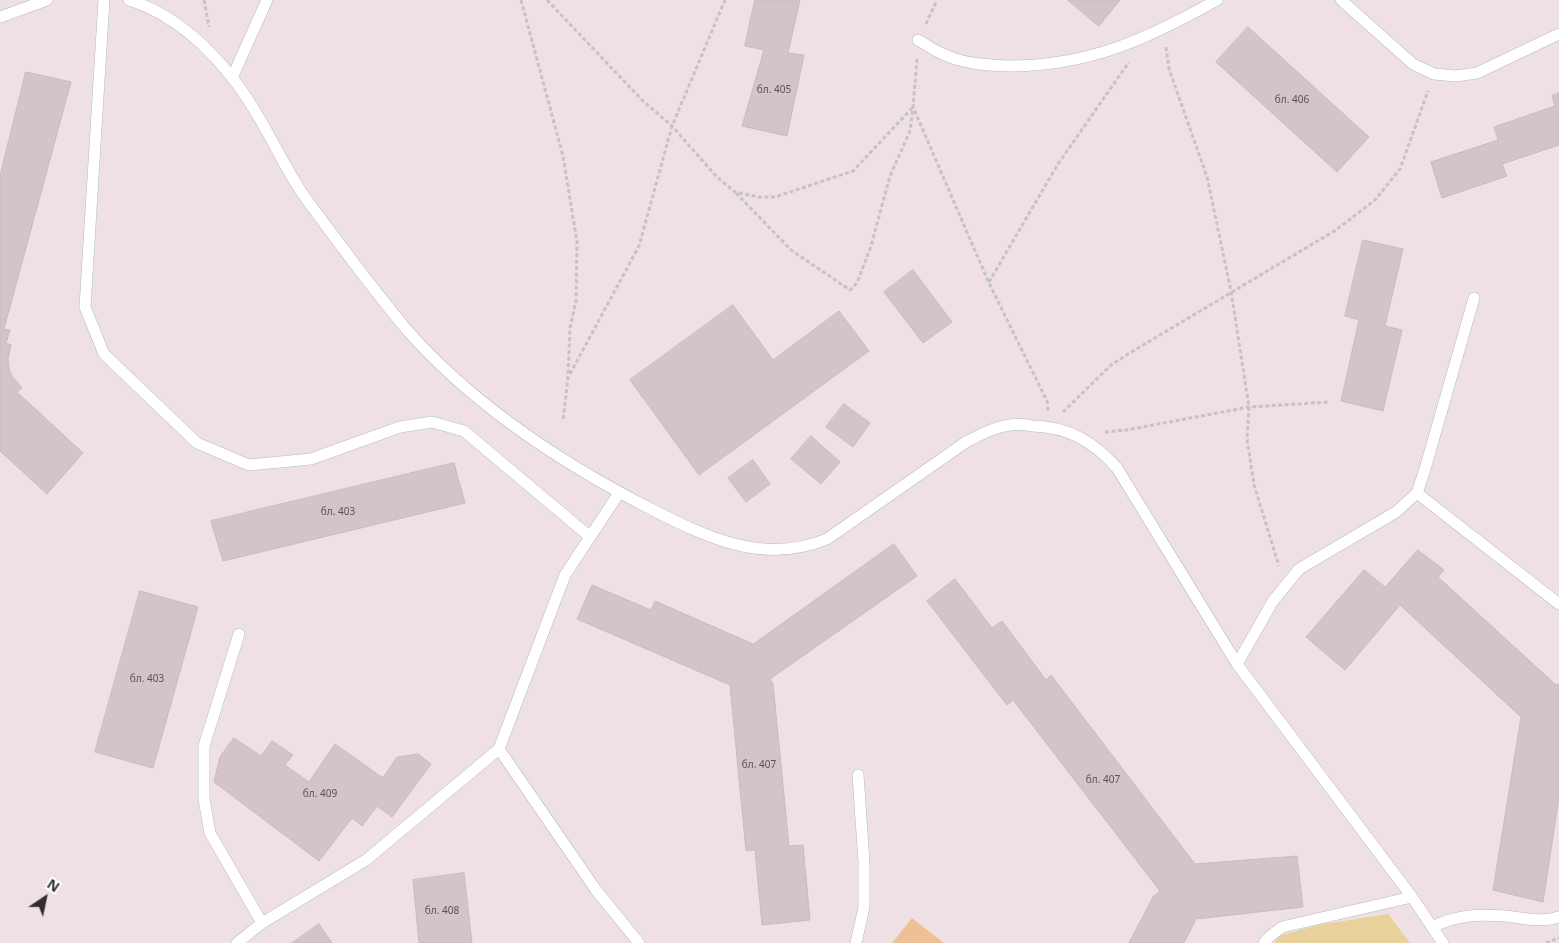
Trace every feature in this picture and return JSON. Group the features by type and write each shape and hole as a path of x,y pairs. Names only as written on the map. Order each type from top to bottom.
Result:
{"lane":[{"path":"0,17 46,0"},
{"path":"104,0 85,307 104,354 197,443 249,465 311,459 400,427 432,422 464,431 589,536"},
{"path":"129,0 168,18 213,54 257,113 298,186 355,266 409,332 435,359 504,420 619,493 684,526 752,549 779,551 807,547 827,539 966,442 1011,424 1048,426 1074,432 1102,451 1118,468 1237,664 1412,897 1443,943"},
{"path":"232,78 267,0"},
{"path":"918,40 945,56 982,65 1020,66 1084,59 1147,37 1163,29 1196,5 1216,0"},
{"path":"1341,0 1414,64 1434,74 1456,76 1477,73 1559,34"},
{"path":"1237,664 1284,584 1299,569 1396,512 1416,493 1425,469 1474,298"},
{"path":"237,943 262,923 366,860 499,749 565,575 619,493"},
{"path":"1416,493 1559,604"},
{"path":"239,634 204,746 204,799 210,833 262,923"},
{"path":"499,749 596,890 639,943"},
{"path":"856,943 864,906 864,862 858,775"},
{"path":"1264,943 1282,927 1412,897"},
{"path":"1432,927 1457,916 1473,915 1538,920 1559,917"}],"path":[{"path":"521,0 563,156 577,242 576,301 570,328 568,376 563,420"},
{"path":"547,0 642,100 672,126 716,176 791,250 850,290 857,283 872,246 890,176 910,131 918,40 937,0"},
{"path":"568,376 640,246 672,126 725,0"},
{"path":"1163,29 1169,69 1207,177 1231,291 1249,407 1247,439 1254,485 1284,584"},
{"path":"989,283 1058,164 1147,37"},
{"path":"1048,426 1111,366 1231,291 1336,230 1376,200 1400,169 1434,74"},
{"path":"734,192 759,197 775,197 853,171 913,107"},
{"path":"913,107 989,283 1047,401 1048,426"},
{"path":"1074,432 1126,430 1249,407 1328,402"},
{"path":"1546,943 1559,938"}],"shaded area":[{"path":"1388,914 1410,943 1274,943 1279,936 1318,925"},
{"path":"912,918 944,943 892,943"}],"building":[{"path":"755,0 800,0 788,53 804,55 787,136 742,126 764,50 745,46"},
{"path":"1068,0 1120,0 1099,26"},
{"path":"1248,27 1369,137 1337,172 1216,62"},
{"path":"26,72 71,82 4,329 10,330 6,343 11,345 8,359 9,369 22,388 17,392 83,453 47,494 0,451 0,176"},
{"path":"1559,93 1559,145 1502,164 1507,176 1442,198 1431,162 1498,140 1494,127 1555,106 1552,96"},
{"path":"1363,240 1403,249 1385,326 1402,330 1383,411 1341,401 1359,320 1345,316"},
{"path":"913,270 952,322 923,343 884,292"},
{"path":"733,305 773,360 839,311 869,351 699,475 630,380"},
{"path":"844,404 870,423 853,447 826,427"},
{"path":"811,436 840,462 821,484 791,459"},
{"path":"753,460 770,484 746,502 728,478"},
{"path":"454,463 465,503 223,561 211,521"},
{"path":"894,544 917,576 770,679 773,684 789,846 803,845 810,920 762,925 755,850 746,851 730,685 577,619 592,585 651,610 655,601 753,644"},
{"path":"1418,550 1444,570 1438,577 1556,685 1559,684 1559,797 1543,902 1493,890 1521,717 1400,605 1345,670 1306,637 1364,570 1385,587"},
{"path":"955,579 992,628 1002,621 1046,680 1051,675 1195,864 1297,856 1303,907 1196,919 1184,943 1129,943 1153,897 1160,891 1013,700 1007,705 927,601"},
{"path":"140,591 198,607 153,768 95,752"},
{"path":"234,738 261,756 272,741 293,755 285,765 309,782 335,744 383,778 397,757 418,754 431,764 392,817 377,806 362,826 352,818 319,861 214,782 220,757"},
{"path":"464,873 472,943 419,943 413,880"},
{"path":"319,924 332,943 292,943"}]}
